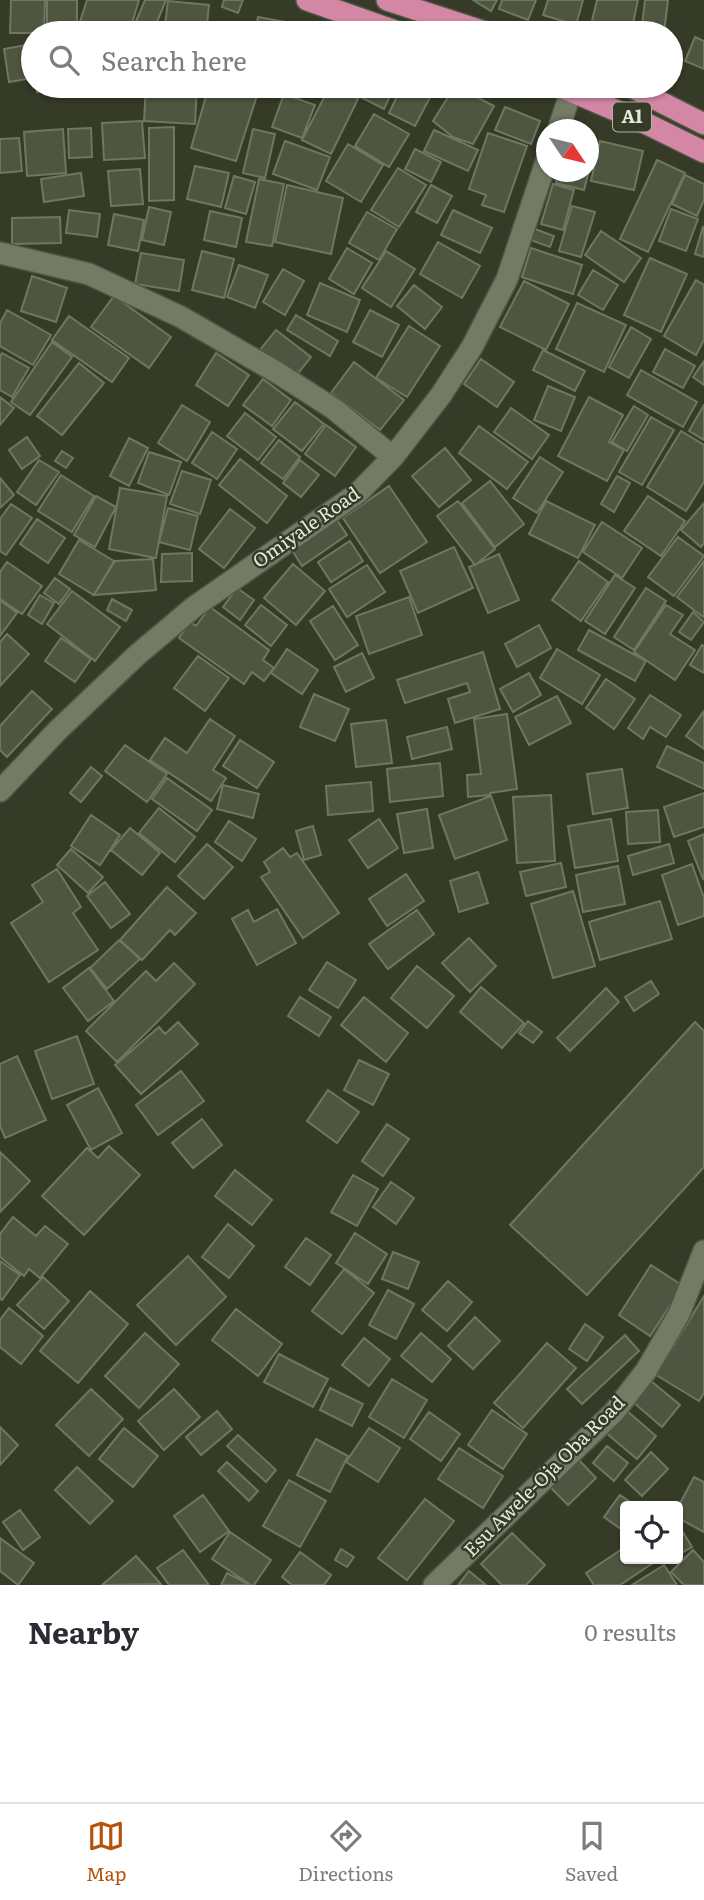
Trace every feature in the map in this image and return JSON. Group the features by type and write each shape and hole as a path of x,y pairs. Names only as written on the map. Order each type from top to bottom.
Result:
{"highway":[{"path":"307,0 367,21"},
{"path":"387,0 451,21"},
{"name":"A1","path":"592,98 704,152"},
{"name":"A1","path":"653,98 704,124"}],"street":[{"path":"560,119 565,98"},
{"name":"Omiyale Road","path":"0,792 57,731 137,655 185,615 358,493 393,457 441,395 472,347 507,279 540,182"},
{"path":"0,253 89,274 181,317 334,409 393,457"},
{"name":"Esu Awele-Oja Oba Road","path":"434,1585 614,1412 646,1371 679,1314 704,1251"}],"building":[{"path":"11,0 45,0 44,21 21,21 21,33 10,33"},
{"path":"47,0 77,0 77,21 47,21"},
{"path":"87,0 139,0 133,21 80,21"},
{"path":"145,0 166,0 157,21 136,21"},
{"path":"224,0 243,0 238,13 222,7"},
{"path":"473,0 497,0 491,11"},
{"path":"502,0 536,0 528,20 499,9"},
{"path":"548,0 583,0 577,21 563,21 543,15"},
{"path":"597,0 638,0 634,21 592,21"},
{"path":"645,0 668,0 665,21 642,21"},
{"path":"168,1 209,5 207,21 166,21"},
{"path":"258,17 280,21 257,21"},
{"path":"695,37 704,41 704,69 685,61"},
{"path":"21,46 21,80 9,82 4,49"},
{"path":"145,98 196,98 195,124 144,121"},
{"path":"206,98 256,98 236,161 191,148"},
{"path":"283,98 295,98 315,105 302,138 272,127"},
{"path":"324,98 358,99 331,154 302,140"},
{"path":"362,98 389,98 384,109"},
{"path":"396,98 430,98 415,126 389,113"},
{"path":"447,98 478,98 494,106 473,144 453,137 433,121"},
{"path":"505,107 536,119 536,131 531,144 495,130"},
{"path":"374,114 409,134 389,167 355,146"},
{"path":"142,121 145,158 104,160 102,123"},
{"path":"174,127 174,200 149,201 149,128"},
{"path":"91,128 92,157 69,158 68,129"},
{"path":"63,129 66,173 27,176 24,132"},
{"path":"253,129 275,134 265,178 243,173"},
{"path":"434,130 478,150 468,171 424,151"},
{"path":"488,133 527,146 504,212 482,205 486,195 469,189"},
{"path":"19,138 22,171 0,173 0,139"},
{"path":"285,141 330,157 317,190 273,174"},
{"path":"600,141 643,151 634,190 596,182 599,182"},
{"path":"348,144 383,165 361,202 326,181"},
{"path":"415,149 441,162 431,182 405,169"},
{"path":"657,160 685,173 648,252 620,239"},
{"path":"195,166 229,173 221,207 187,199"},
{"path":"398,168 426,185 399,227 371,210"},
{"path":"140,169 143,204 111,206 108,171"},
{"path":"81,173 84,196 44,202 41,179"},
{"path":"685,175 704,184 704,200 697,216 672,204"},
{"path":"234,176 255,182 246,214 225,208"},
{"path":"259,179 284,184 272,246 246,242"},
{"path":"556,182 586,182 584,190"},
{"path":"553,184 574,190 563,230 541,224"},
{"path":"287,185 343,198 331,254 275,242"},
{"path":"431,185 452,196 437,223 416,212"},
{"path":"572,206 595,212 581,257 559,251"},
{"path":"149,207 171,212 164,245 142,240"},
{"path":"671,209 698,219 686,251 659,241"},
{"path":"69,210 100,214 97,237 66,233"},
{"path":"453,210 492,228 480,253 441,235"},
{"path":"210,211 242,218 236,247 204,240"},
{"path":"367,212 397,229 379,260 349,243"},
{"path":"114,214 144,220 138,251 108,245"},
{"path":"60,217 61,243 12,244 12,218"},
{"path":"532,228 554,236 550,247 528,239"},
{"path":"704,228 704,257 695,254"},
{"path":"601,231 641,258 624,282 585,255"},
{"path":"438,242 480,266 462,298 420,274"},
{"path":"347,248 372,263 354,294 329,279"},
{"path":"531,248 582,265 573,294 522,277"},
{"path":"202,251 234,259 224,298 192,290"},
{"path":"386,251 415,269 391,307 362,288"},
{"path":"141,253 184,260 179,291 135,284"},
{"path":"650,258 687,274 661,332 624,315"},
{"path":"239,265 268,275 255,308 227,297"},
{"path":"283,269 304,281 285,315 263,302"},
{"path":"593,270 618,285 603,310 578,295"},
{"path":"32,276 67,288 56,322 21,311"},
{"path":"696,280 704,285 704,340 696,355 664,336"},
{"path":"524,281 569,304 546,350 500,327"},
{"path":"320,283 360,300 347,332 307,315"},
{"path":"414,285 442,307 425,329 397,306"},
{"path":"114,296 171,337 149,368 91,327"},
{"path":"577,303 626,325 604,372 556,349"},
{"path":"7,310 51,335 33,365 0,346 0,323"},
{"path":"370,310 399,325 382,357 353,342"},
{"path":"296,315 338,341 330,356 287,330"},
{"path":"69,316 129,358 112,382 52,340"},
{"path":"409,326 440,346 407,397 376,378"},
{"path":"631,327 651,339 629,378 609,367"},
{"path":"276,330 311,357 295,377 260,350"},
{"path":"52,342 72,357 30,415 11,402"},
{"path":"665,349 695,366 683,388 653,372"},
{"path":"543,350 585,371 575,391 533,370"},
{"path":"2,353 29,368 12,397 0,390"},
{"path":"216,353 249,375 228,406 196,385"},
{"path":"481,359 514,382 497,407 464,384"},
{"path":"704,361 704,385 693,377"},
{"path":"354,362 404,400 380,430 331,393"},
{"path":"79,363 104,383 62,435 37,416"},
{"path":"641,370 697,402 683,427 627,395"},
{"path":"263,379 291,400 272,426 243,405"},
{"path":"548,386 575,397 561,431 534,420"},
{"path":"0,397 14,408 0,425"},
{"path":"589,397 623,415 609,442 624,450 607,481 558,456"},
{"path":"295,402 324,424 302,451 273,429"},
{"path":"182,405 210,422 187,461 158,443"},
{"path":"704,405 704,440 689,431"},
{"path":"634,406 648,415 627,451 612,442"},
{"path":"511,408 549,435 532,459 494,432"},
{"path":"245,413 276,437 258,460 227,436"},
{"path":"651,417 674,430 642,485 619,472"},
{"path":"326,425 356,447 335,476 305,454"},
{"path":"479,426 528,462 507,489 459,453"},
{"path":"681,431 704,445 704,482 686,511 647,487"},
{"path":"212,432 237,449 217,479 192,463"},
{"path":"27,437 40,456 22,469 9,450"},
{"path":"129,438 148,448 129,486 110,476"},
{"path":"279,440 300,457 283,479 261,463"},
{"path":"445,448 471,480 439,507 412,476"},
{"path":"62,451 73,458 66,468 55,461"},
{"path":"149,452 181,462 169,495 138,483"},
{"path":"540,457 563,472 537,513 513,498"},
{"path":"240,459 287,496 267,523 219,485"},
{"path":"39,460 59,472 36,505 17,492"},
{"path":"300,460 319,475 301,497 283,483"},
{"path":"182,471 211,480 200,514 170,504"},
{"path":"61,475 94,496 72,532 38,511"},
{"path":"617,476 630,483 614,512 601,504"},
{"path":"0,478 14,495 0,508"},
{"path":"490,481 524,524 495,547 462,503"},
{"path":"389,486 427,542 380,573 343,518"},
{"path":"120,488 167,496 156,558 109,549"},
{"path":"96,496 116,507 95,547 74,535"},
{"path":"648,496 685,521 661,556 624,531"},
{"path":"458,501 495,549 475,565 437,516"},
{"path":"546,501 595,525 578,558 529,534"},
{"path":"704,503 704,543 701,547 681,530"},
{"path":"11,504 32,518 6,555 0,551 0,519"},
{"path":"168,508 198,516 190,550 159,542"},
{"path":"230,509 255,528 224,568 199,549"},
{"path":"37,519 65,538 48,563 20,544"},
{"path":"337,520 347,535 302,566 292,550"},
{"path":"602,522 642,548 622,578 583,552"},
{"path":"678,537 704,556 674,596 648,577"},
{"path":"79,540 114,561 94,595 59,574"},
{"path":"350,541 363,561 331,582 318,562"},
{"path":"454,547 473,588 418,613 400,571"},
{"path":"192,553 192,581 161,582 162,554"},
{"path":"499,554 519,600 488,613 469,567"},
{"path":"153,559 156,590 94,595 115,561"},
{"path":"579,561 608,582 581,621 552,600"},
{"path":"704,561 704,615 703,617 677,597"},
{"path":"7,562 42,586 22,614 0,599 0,572"},
{"path":"293,564 325,591 296,625 264,598"},
{"path":"367,565 385,592 347,617 329,589"},
{"path":"615,575 635,588 605,634 585,621"},
{"path":"55,578 70,589 59,604 44,593"},
{"path":"237,588 254,600 240,620 223,607"},
{"path":"646,588 666,601 634,650 614,637"},
{"path":"72,591 120,627 95,661 47,624"},
{"path":"40,595 54,603 42,624 28,615"},
{"path":"409,597 422,635 369,654 356,616"},
{"path":"112,599 132,610 126,621 107,610"},
{"path":"0,600 17,613 0,636"},
{"path":"261,605 287,625 271,646 245,625"},
{"path":"666,605 683,615 670,634 695,650 675,680 634,652"},
{"path":"333,606 358,645 335,660 310,621"},
{"path":"210,607 269,650 263,660 274,668 264,681 252,672 244,684 179,638 190,622 196,626"},
{"path":"693,612 704,622 691,640 679,632"},
{"path":"539,625 551,648 517,667 505,644"},
{"path":"589,630 646,661 635,681 578,650"},
{"path":"7,634 29,654 0,686 0,642"},
{"path":"61,638 91,659 75,682 45,661"},
{"path":"702,645 704,646 704,673 690,665"},
{"path":"287,649 318,670 302,694 271,673"},
{"path":"557,649 600,675 582,704 540,678"},
{"path":"483,652 500,709 455,723 448,699 470,692 467,683 405,703 397,680"},
{"path":"362,653 374,678 346,692 334,667"},
{"path":"198,656 229,678 205,711 174,688"},
{"path":"529,673 541,695 513,712 500,689"},
{"path":"606,679 635,699 614,729 586,708"},
{"path":"32,691 52,709 7,757 0,750 0,726"},
{"path":"314,694 349,709 335,741 300,727"},
{"path":"650,695 681,715 666,737 650,727 643,739 628,728"},
{"path":"557,696 571,723 529,745 515,717"},
{"path":"704,711 704,749 686,736"},
{"path":"507,714 517,789 468,797 467,775 481,774 474,719"},
{"path":"210,719 235,736 213,770 226,778 211,801 150,760 165,738 187,753"},
{"path":"386,720 392,763 356,767 351,724"},
{"path":"447,727 452,749 412,759 407,737"},
{"path":"240,740 274,762 257,788 223,766"},
{"path":"125,745 167,774 147,802 105,771"},
{"path":"667,746 704,763 704,789 657,767"},
{"path":"440,763 443,796 390,802 387,769"},
{"path":"91,767 102,776 81,802 70,793"},
{"path":"622,769 628,808 593,814 587,774"},
{"path":"167,778 212,810 197,831 152,799"},
{"path":"371,782 373,811 328,815 326,786"},
{"path":"223,785 259,794 253,818 217,809"},
{"path":"704,793 704,827 674,837 664,807"},
{"path":"551,795 555,861 517,863 513,797"},
{"path":"491,796 507,840 455,859 439,815"},
{"path":"159,808 195,837 175,862 139,833"},
{"path":"427,809 433,848 404,853 397,814"},
{"path":"658,810 660,842 628,844 626,812"},
{"path":"91,815 120,835 100,865 71,846"},
{"path":"379,819 398,848 368,868 349,840"},
{"path":"611,819 618,861 575,868 568,826"},
{"path":"229,821 256,839 242,861 215,842"},
{"path":"313,826 321,855 304,860 296,831"},
{"path":"130,828 160,853 142,875 111,850"},
{"path":"704,834 704,878 703,879 688,841"},
{"path":"207,844 233,867 204,899 178,876"},
{"path":"669,844 674,863 633,875 628,856"},
{"path":"283,848 290,857 297,853 339,913 303,938 261,877 270,872 264,862"},
{"path":"71,849 103,877 88,893 57,865"},
{"path":"561,863 566,887 526,896 520,872"},
{"path":"692,864 704,898 704,916 678,925 662,875"},
{"path":"618,866 625,904 583,912 576,875"},
{"path":"57,869 81,907 73,913 98,950 49,982 11,923 43,902 32,885"},
{"path":"478,872 488,903 459,912 450,881"},
{"path":"406,874 424,901 387,926 369,899"},
{"path":"105,882 130,914 111,928 87,896"},
{"path":"167,887 196,913 175,935 170,930 142,960 120,940"},
{"path":"573,891 595,966 553,978 531,904"},
{"path":"660,901 672,939 600,960 589,922"},
{"path":"277,909 296,943 257,965 232,919 248,910 254,922"},
{"path":"417,910 434,934 388,969 369,944"},
{"path":"469,938 496,966 470,992 442,963"},
{"path":"119,940 140,959 107,989 90,968"},
{"path":"327,962 356,980 338,1008 309,990"},
{"path":"174,963 195,984 117,1062 86,1031 146,971 156,981"},
{"path":"417,966 454,996 427,1028 391,998"},
{"path":"89,968 114,1001 88,1021 63,988"},
{"path":"651,981 659,994 634,1011 625,997"},
{"path":"481,987 524,1023 502,1048 460,1012"},
{"path":"606,988 619,1002 570,1051 557,1038"},
{"path":"300,997 331,1017 319,1036 288,1016"},
{"path":"364,997 408,1033 386,1062 341,1025"},
{"path":"528,1021 542,1032 533,1043 519,1033"},
{"path":"178,1022 198,1044 141,1094 115,1065 159,1027 165,1034"},
{"path":"695,1022 704,1031 704,1167 587,1295 510,1225"},
{"path":"77,1036 94,1084 52,1099 35,1051"},
{"path":"17,1056 46,1120 5,1138 0,1126 0,1064"},
{"path":"359,1060 389,1074 373,1105 344,1090"},
{"path":"181,1071 204,1101 158,1135 136,1105"},
{"path":"98,1088 122,1133 91,1150 67,1105"},
{"path":"328,1090 359,1112 337,1143 307,1121"},
{"path":"202,1119 222,1145 193,1168 172,1143"},
{"path":"387,1124 409,1139 383,1176 362,1161"},
{"path":"109,1146 140,1175 84,1235 42,1196 87,1148 98,1158"},
{"path":"0,1152 30,1181 0,1212"},
{"path":"235,1170 272,1200 252,1225 215,1196"},
{"path":"353,1175 378,1189 357,1226 331,1212"},
{"path":"391,1182 414,1198 396,1224 373,1207"},
{"path":"13,1217 36,1236 45,1226 68,1244 40,1278 29,1269 24,1276 0,1257 0,1234"},
{"path":"228,1224 254,1246 229,1278 202,1257"},
{"path":"355,1233 387,1254 368,1284 336,1263"},
{"path":"306,1238 331,1255 310,1285 285,1267"},
{"path":"393,1252 419,1262 408,1289 382,1279"},
{"path":"188,1256 226,1297 176,1345 137,1305"},
{"path":"0,1261 20,1275 2,1300 0,1299"},
{"path":"651,1265 683,1286 650,1336 619,1315"},
{"path":"344,1269 374,1293 342,1334 312,1311"},
{"path":"43,1277 69,1301 44,1329 17,1305"},
{"path":"448,1281 472,1302 447,1331 422,1310"},
{"path":"388,1290 414,1304 396,1339 369,1325"},
{"path":"90,1291 128,1324 78,1383 40,1351"},
{"path":"704,1296 704,1393 699,1401 656,1375"},
{"path":"9,1308 43,1336 21,1364 0,1347 0,1320"},
{"path":"236,1309 282,1344 258,1376 212,1340"},
{"path":"475,1317 500,1341 473,1369 448,1346"},
{"path":"585,1324 603,1337 587,1361 569,1349"},
{"path":"145,1333 179,1364 139,1408 105,1376"},
{"path":"421,1333 451,1359 432,1382 401,1356"},
{"path":"625,1335 639,1351 582,1404 567,1389"},
{"path":"364,1338 390,1359 369,1386 342,1365"},
{"path":"547,1343 576,1368 523,1428 494,1403"},
{"path":"279,1354 328,1379 313,1407 264,1382"},
{"path":"392,1379 427,1400 404,1438 369,1417"},
{"path":"651,1381 680,1405 662,1427 633,1402"},
{"path":"330,1388 363,1404 352,1426 320,1410"},
{"path":"91,1389 123,1419 89,1456 56,1425"},
{"path":"174,1389 200,1417 164,1450 138,1421"},
{"path":"492,1410 527,1434 503,1469 468,1445"},
{"path":"626,1410 656,1436 637,1459 606,1433"},
{"path":"217,1411 232,1429 201,1455 186,1437"},
{"path":"429,1412 460,1434 441,1461 410,1439"},
{"path":"0,1427 18,1445 0,1465"},
{"path":"124,1428 158,1456 133,1487 99,1459"},
{"path":"369,1428 400,1448 378,1482 346,1462"},
{"path":"238,1435 276,1470 266,1482 227,1446"},
{"path":"316,1439 348,1456 330,1492 297,1475"},
{"path":"607,1446 628,1463 614,1481 593,1463"},
{"path":"459,1448 503,1476 483,1508 438,1479"},
{"path":"651,1452 668,1469 642,1496 625,1480"},
{"path":"577,1458 596,1478 568,1505 548,1485"},
{"path":"227,1462 258,1491 249,1501 218,1471"},
{"path":"77,1467 113,1501 90,1524 55,1490"},
{"path":"694,1477 704,1482 704,1532 683,1521 681,1501"},
{"path":"289,1480 326,1501 300,1547 263,1526"},
{"path":"203,1495 229,1531 200,1552 174,1516"},
{"path":"620,1495 629,1501 620,1501 620,1528 604,1517"},
{"path":"425,1499 454,1521 407,1580 378,1558"},
{"path":"20,1510 40,1537 23,1550 3,1522"},
{"path":"230,1532 271,1560 254,1585 212,1559"},
{"path":"683,1532 692,1547 683,1552"},
{"path":"512,1533 545,1565 526,1585 502,1585 481,1564"},
{"path":"0,1538 34,1563 18,1585 0,1571"},
{"path":"341,1549 354,1557 347,1567 335,1560"},
{"path":"183,1550 209,1585 169,1585 157,1568"},
{"path":"620,1550 620,1564 652,1564 620,1585 594,1585 586,1573"},
{"path":"693,1550 704,1562 704,1585 684,1585 671,1572 679,1564 683,1564 683,1560"},
{"path":"300,1552 331,1575 324,1585 292,1585 282,1577"},
{"path":"136,1556 161,1584 102,1585"},
{"path":"664,1565 677,1585 632,1585"},
{"path":"469,1571 486,1585 458,1585"},
{"path":"227,1573 250,1585 221,1585"}]}
